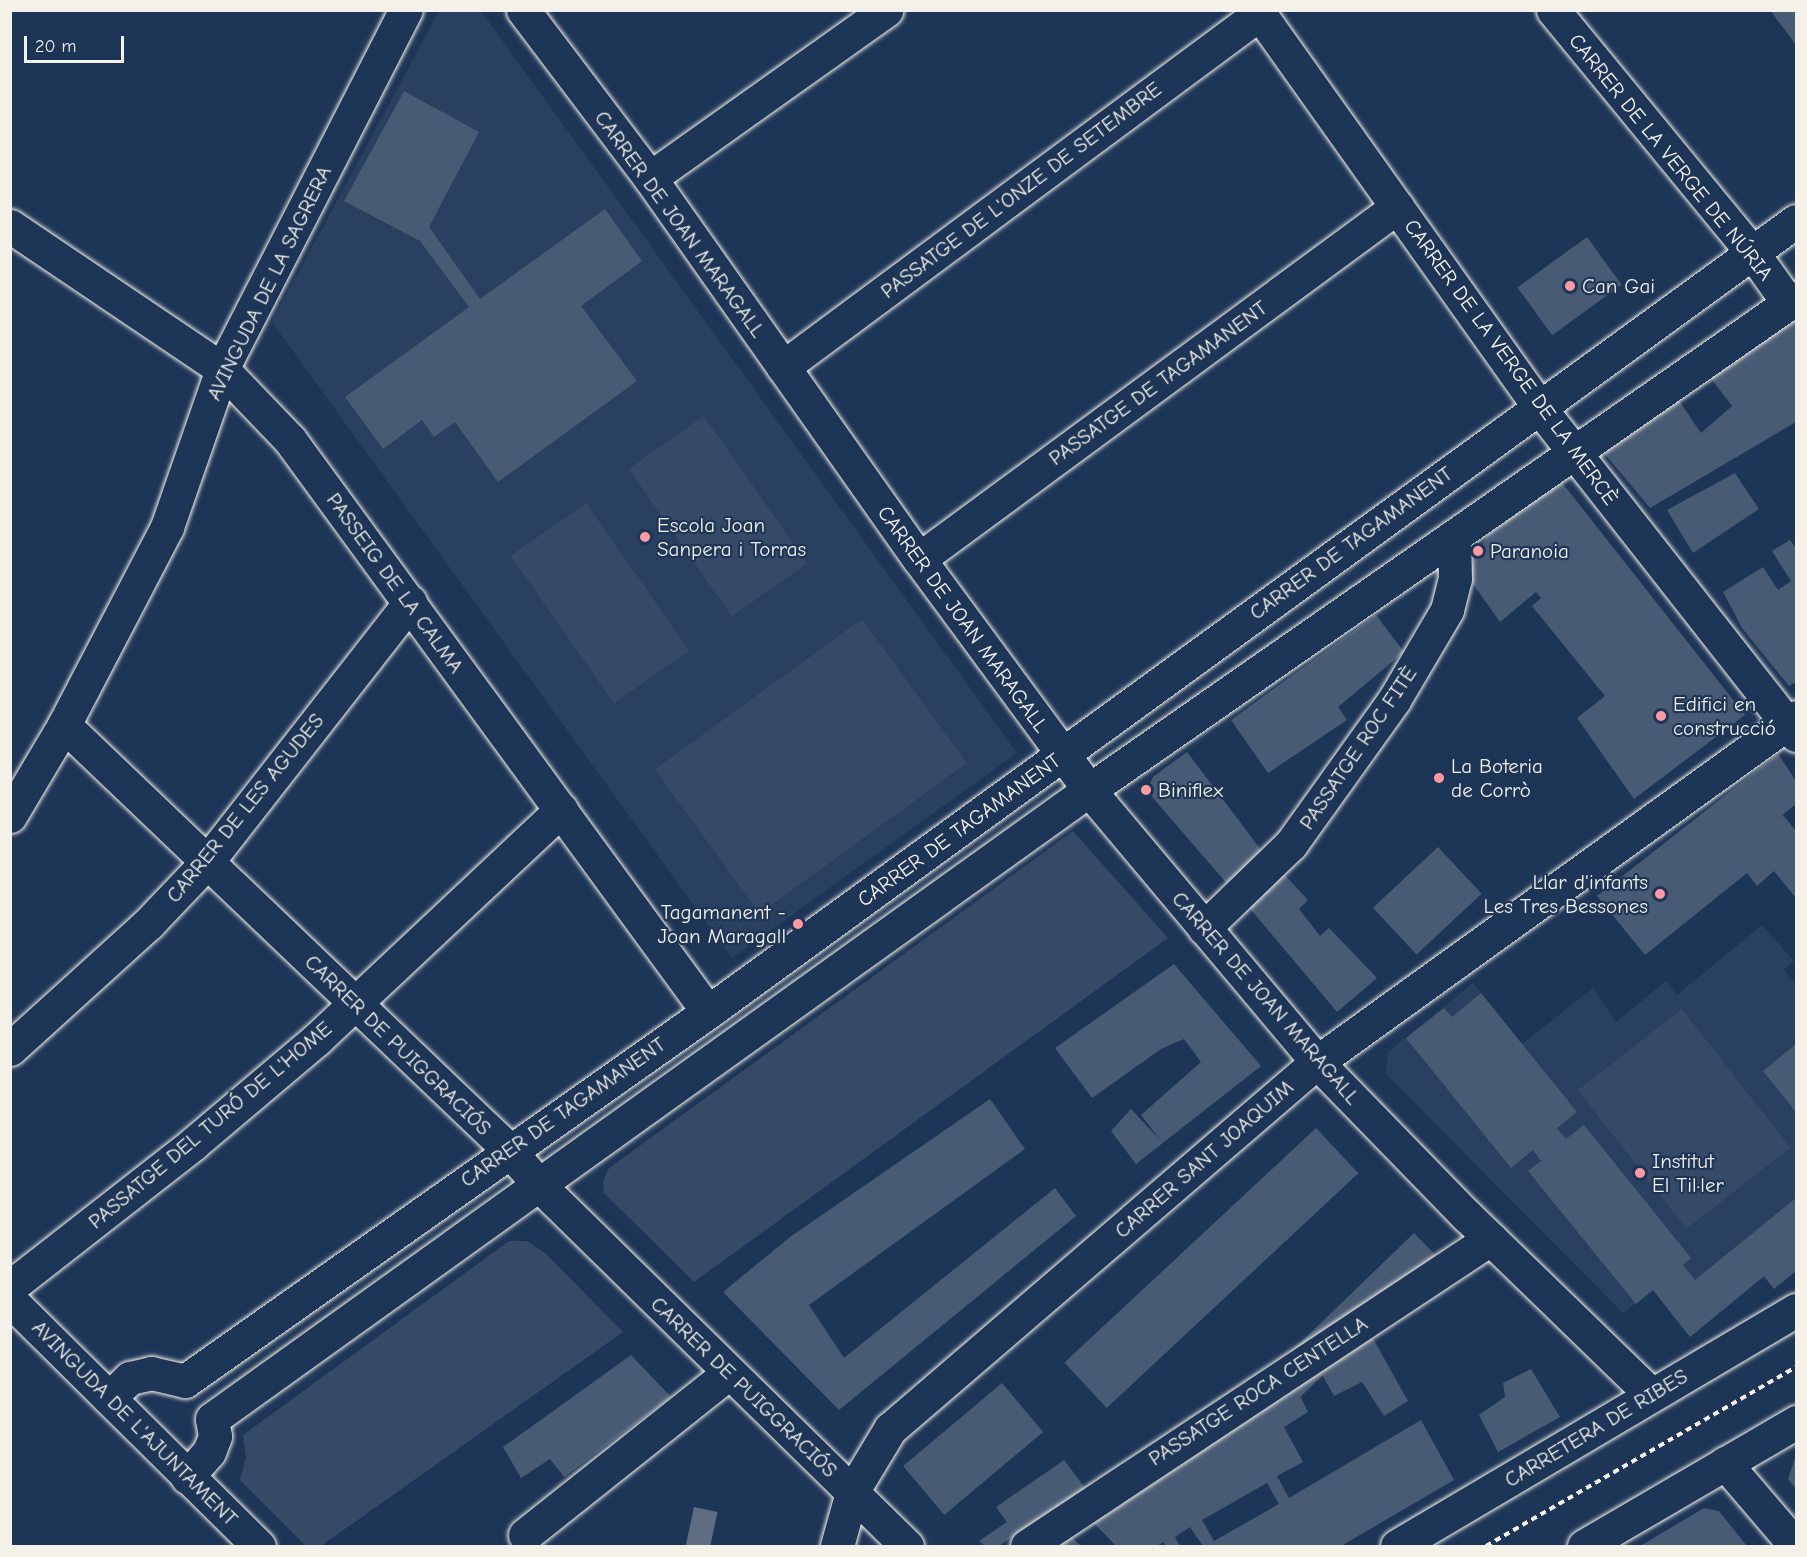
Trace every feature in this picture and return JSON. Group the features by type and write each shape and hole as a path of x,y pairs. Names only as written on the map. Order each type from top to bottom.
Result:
{"street":[{"name":"AVINGUDA DE LA SAGRERA","path":"10,816 64,725 167,527 222,369 406,10"},
{"name":"CARRER DE JOAN MARAGALL","path":"523,10 650,178 919,559 1089,790 1317,1062 1490,1239 1652,1394"},
{"path":"650,178 886,10"},
{"name":"CARRER DE LA VERGE DE NÚRIA","path":"1553,10 1793,301"},
{"name":"CARRER DE LA VERGE DE LA MERCÈ","path":"1258,12 1538,406 1793,725"},
{"name":"PASSATGE DE L'ONZE DE SETEMBRE","path":"783,367 1258,12"},
{"name":"PASSATGE DE TAGAMANENT","path":"919,559 1397,207"},
{"name":"CARRER DE TAGAMANENT","path":"185,1381 508,1149 708,1012 1538,406 1797,221"},
{"name":"PASSEIG DE LA CALMA","path":"10,226 222,369 290,440 708,1012"},
{"name":"CARRER DE TAGAMANENT","path":"212,1419 540,1186 1089,790 1793,301"},
{"name":"PASSATGE ROC FITÈ","path":"1204,928 1291,844 1394,700 1447,610 1455,579 1454,536"},
{"name":"CARRER DE LES AGUDES","path":"10,1049 148,924 207,862 410,602"},
{"name":"CARRER DE PUIGGRACIÓS","path":"64,725 508,1149 540,1186 907,1546"},
{"name":"CARRER SANT JOAQUIM","path":"837,1546 852,1492 890,1429 1317,1062 1793,725"},
{"name":"PASSATGE DEL TURÓ DE L'HOME","path":"10,1287 194,1143 354,1003 561,810"},
{"name":"PASSATGE ROCA CENTELLA","path":"1027,1546 1490,1239"},
{"name":"AVINGUDA DE L'AJUNTAMENT","path":"10,1300 260,1546"},
{"name":"CARRETERA DE RIBES","path":"1397,1546 1797,1310"},
{"path":"109,1398 130,1378 152,1373 185,1381 212,1419 215,1436 209,1452 188,1477"},
{"path":"525,1535 729,1373"},
{"path":"1584,1546 1797,1422"},
{"path":"1725,1463 1796,1546"}],"path":[{"path":"1486,1546 1797,1367"}],"shaded area":[{"name":"Escola Joan Sanpera i Torras","path":"439,11 481,11 1017,753 732,958 272,322"},
{"path":"704,416 807,563 732,616 629,469"},
{"path":"586,503 689,650 614,703 511,556"},
{"path":"862,619 967,763 760,913 655,769"},
{"path":"1073,831 1168,938 694,1282 604,1193 603,1182 609,1168"},
{"name":"Institut El Til·ler","path":"1762,925 1794,961 1784,969 1796,985 1796,1271 1774,1289 1764,1277 1690,1337 1653,1290 1623,1313 1386,1074 1388,1052 1473,983 1522,1044 1593,988 1616,1022 1666,981 1677,995"},
{"path":"1682,1009 1790,1148 1686,1229 1578,1090"},
{"path":"509,1241 527,1241 545,1253 623,1332 321,1546 306,1546 240,1480 246,1457 243,1435"},
{"path":"694,1507 717,1512 710,1546 686,1545"}],"building":[{"path":"1770,10 1796,10 1796,45"},
{"path":"404,91 479,132 429,227 480,299 605,209 642,261 581,306 637,381 498,482 455,422 434,437 422,420 383,449 345,397 469,307 420,241 344,201"},
{"name":"Can Gai","path":"1587,237 1622,285 1552,335 1517,288"},
{"path":"1796,313 1796,422 1650,508 1604,453 1678,399 1701,433 1732,406 1710,377"},
{"path":"1735,473 1759,509 1693,553 1667,510"},
{"path":"1560,480 1745,715 1634,799 1577,718 1605,696 1532,606 1541,598 1536,592 1500,622 1466,574 1487,536"},
{"path":"1790,540 1796,548 1796,682 1789,686 1742,628 1723,592 1763,567 1778,590 1791,581 1772,551"},
{"path":"1376,615 1404,652 1338,707 1347,720 1268,773 1231,720"},
{"path":"1187,752 1265,855 1229,886 1146,790 1154,776"},
{"path":"1778,754 1796,781 1796,804 1776,820 1783,815 1796,831 1796,898 1774,871 1757,886 1747,873 1645,955 1597,896"},
{"path":"1438,847 1482,894 1417,955 1373,908"},
{"path":"1284,874 1308,900 1299,909 1320,936 1329,928 1377,978 1337,1012 1247,905"},
{"path":"1174,964 1261,1066 1136,1164 1111,1131 1131,1109 1161,1141 1141,1115 1201,1062 1184,1039 1161,1049 1092,1098 1055,1048"},
{"path":"1481,993 1577,1112 1557,1128 1566,1139 1584,1125 1691,1258 1683,1265 1695,1280 1796,1198 1796,1271 1774,1289 1764,1276 1690,1337 1653,1290 1636,1304 1528,1171 1541,1161 1533,1150 1511,1168 1406,1038 1444,1008 1452,1017"},
{"path":"1796,1044 1796,1112 1763,1071"},
{"path":"990,1099 1025,1149 809,1305 844,1358 1055,1188 1076,1216 839,1410 723,1292 790,1237"},
{"path":"1316,1128 1358,1173 1107,1408 1064,1363"},
{"path":"1414,1233 1441,1261 1186,1508 1159,1480"},
{"path":"1371,1335 1408,1401 1384,1416 1362,1382 1334,1396 1320,1371"},
{"path":"631,1355 671,1397 564,1477 550,1459 521,1478 503,1447"},
{"path":"1531,1369 1560,1417 1498,1452 1479,1415 1505,1397 1503,1383"},
{"path":"1002,1383 1043,1432 944,1515 903,1466"},
{"path":"1295,1385 1308,1412 1284,1427 1303,1462 1277,1476 1289,1498 1421,1420 1454,1480 1341,1546 1203,1546 1190,1527 1175,1537 1180,1546 1166,1546 1163,1542 1157,1546 1116,1546 1089,1518","holes":["1267,1483 1279,1504 1214,1541 1202,1520"]},
{"path":"1796,1455 1796,1489 1788,1479"},
{"path":"1064,1460 1086,1489 999,1546 985,1546 979,1541 1007,1522 996,1507"},
{"path":"1704,1508 1719,1511 1747,1546 1640,1546"},
{"path":"1068,1534 1081,1546 1048,1546"}],"place":[{"name":"Can Gai","path":"1570,286"},
{"name":"Escola Joan Sanpera i Torras","path":"645,537"},
{"name":"Paranoia","path":"1478,551"},
{"name":"Edifici en construcció","path":"1661,716"},
{"name":"La Boteria de Corrò","path":"1439,778"},
{"name":"Biniflex","path":"1146,790"},
{"name":"Llar d'infants Les Tres Bessones","path":"1660,894"},
{"name":"Tagamanent - Joan Maragall","path":"798,924"},
{"name":"Institut El Til·ler","path":"1640,1173"}]}
